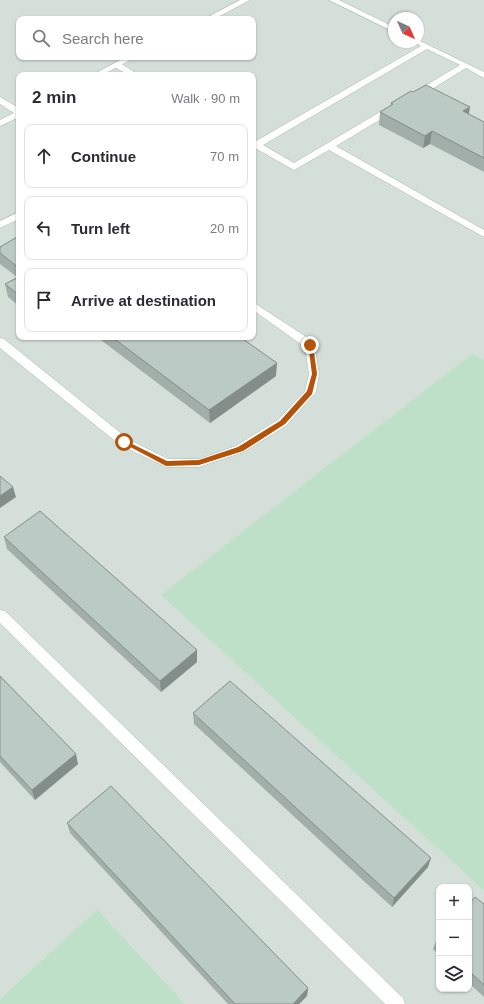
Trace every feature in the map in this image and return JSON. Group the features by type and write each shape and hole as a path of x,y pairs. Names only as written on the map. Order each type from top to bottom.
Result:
{"street":[{"path":"214,16 246,0"},
{"path":"333,0 388,27"},
{"path":"424,45 484,74"},
{"path":"256,143 427,46"},
{"path":"102,72 126,60"},
{"path":"117,64 130,72"},
{"path":"256,145 294,167 466,65"},
{"path":"0,100 16,111"},
{"path":"0,123 16,115"},
{"path":"329,146 484,234"},
{"path":"0,225 16,217"},
{"path":"0,342 124,442 166,464 199,462 240,449 282,423 310,392 314,374 310,345 256,307"},
{"path":"0,615 397,1004"}],"shaded area":[{"path":"0,0 484,0 484,360 473,353 162,595 484,891 484,1004 185,1004 97,909 0,999"}],"green space":[{"path":"473,353 484,360 484,891 161,595"},
{"path":"97,909 185,1004 0,1004 0,999"}],"building":[{"path":"426,85 470,107 463,111 484,122 484,158 432,131 425,136 380,112 393,104 391,103 411,91 413,92"},
{"path":"16,238 16,266 0,253 0,247"},
{"path":"16,278 16,293 5,284"},
{"path":"116,340 244,340 277,363 209,410"},
{"path":"0,476 13,487 0,496"},
{"path":"40,511 197,650 160,681 4,537"},
{"path":"0,676 76,754 32,790 0,756"},
{"path":"230,681 431,858 394,898 193,713"},
{"path":"111,786 308,988 293,1004 235,1004 67,823"},
{"path":"475,897 484,904 484,985 472,974 472,900"}],"route":[{"path":"124,442 166,464 199,462 240,449 282,423 310,392 314,374 310,345"}]}
